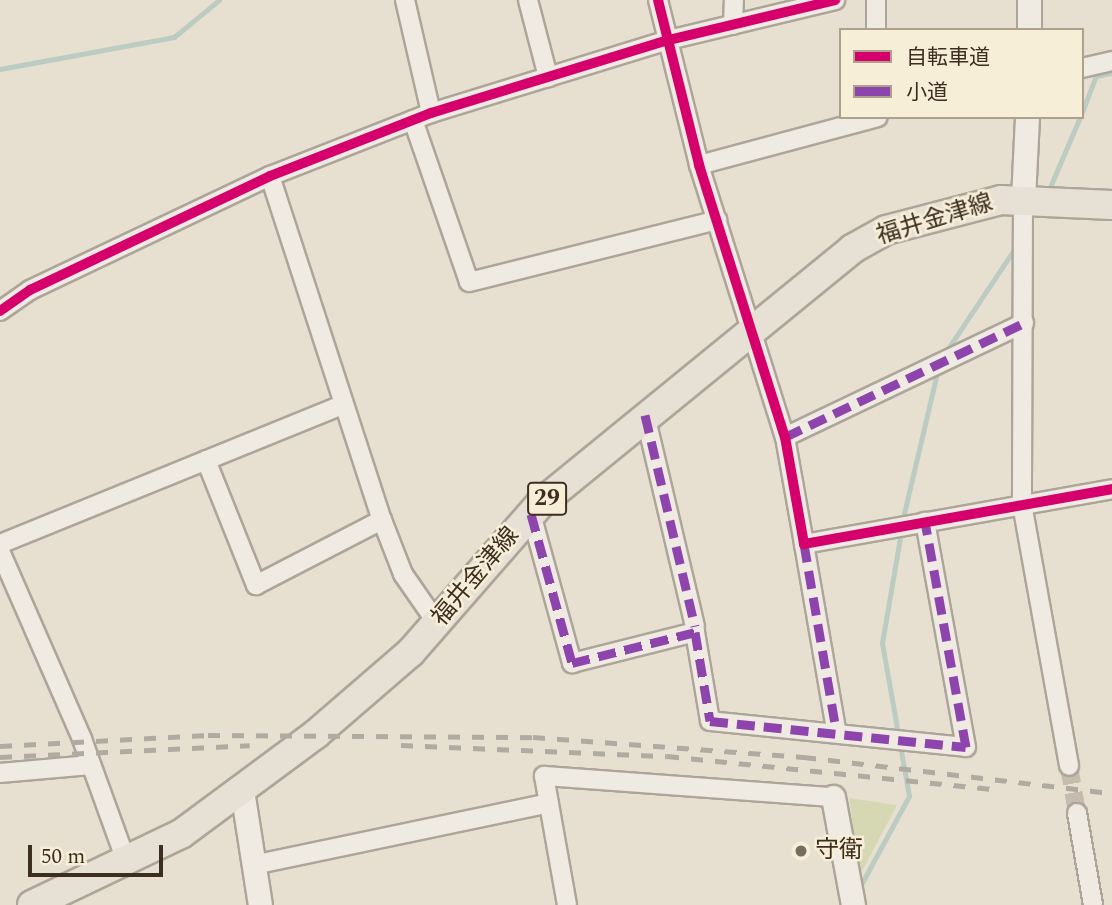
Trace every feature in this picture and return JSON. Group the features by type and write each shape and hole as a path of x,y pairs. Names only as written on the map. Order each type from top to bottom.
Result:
{"main road":[{"name":"福井金津線","path":"32,905 127,863 242,790 364,695 437,623 531,514 645,415 852,248 886,230 970,205 1023,200 1111,212"}],"street":[{"path":"405,0 431,113"},
{"path":"528,0 548,77"},
{"path":"658,0 699,165 754,326 785,437 836,729"},
{"path":"733,25 734,0"},
{"path":"0,311 30,290 271,176 431,113 669,40 835,0"},
{"path":"876,0 876,28"},
{"path":"1028,28 1029,0"},
{"path":"1084,68 1112,61"},
{"path":"699,165 871,119"},
{"path":"1027,119 1023,200 1022,504 1069,766"},
{"path":"413,120 469,282 717,220"},
{"path":"271,176 341,406 382,520 403,574 437,623"},
{"path":"785,437 1024,323"},
{"path":"127,863 91,765 1,554 206,460 341,406"},
{"path":"645,415 695,626"},
{"path":"206,460 256,585 382,520"},
{"path":"804,544 1112,489"},
{"path":"531,514 572,663 695,632 710,721 836,729 966,747 925,522"},
{"path":"0,773 91,765"},
{"path":"567,905 544,776 833,797 853,905"},
{"path":"242,790 260,905"},
{"path":"253,864 549,803"},
{"path":"1077,813 1093,905"}],"green space":[{"path":"849,798 897,805 860,875"}],"waterway":[{"path":"0,69 174,37 219,0"},
{"path":"1084,107 1096,76 1112,73"},
{"path":"1047,194 1079,119"},
{"path":"945,353 1017,245"},
{"path":"902,522 938,368"},
{"path":"858,890 909,796 882,643 901,532"}],"tunnel":[{"path":"1069,766 1077,813"}],"railway":[{"path":"0,746 208,735 533,737 804,757 1112,793"},
{"path":"0,757 250,745"},
{"path":"401,745 667,756 994,789"}],"marked path":[{"path":"785,437 1024,323"},
{"path":"645,415 695,626"},
{"path":"531,514 572,663 695,632 710,721 966,747 925,522"},
{"path":"804,544 836,729"}],"cycle path":[{"path":"658,0 699,165 785,437 804,544 1112,489"},
{"path":"0,311 30,290 270,176 431,113 669,40 835,0"}],"place":[{"name":"守衛","path":"801,851"}]}
